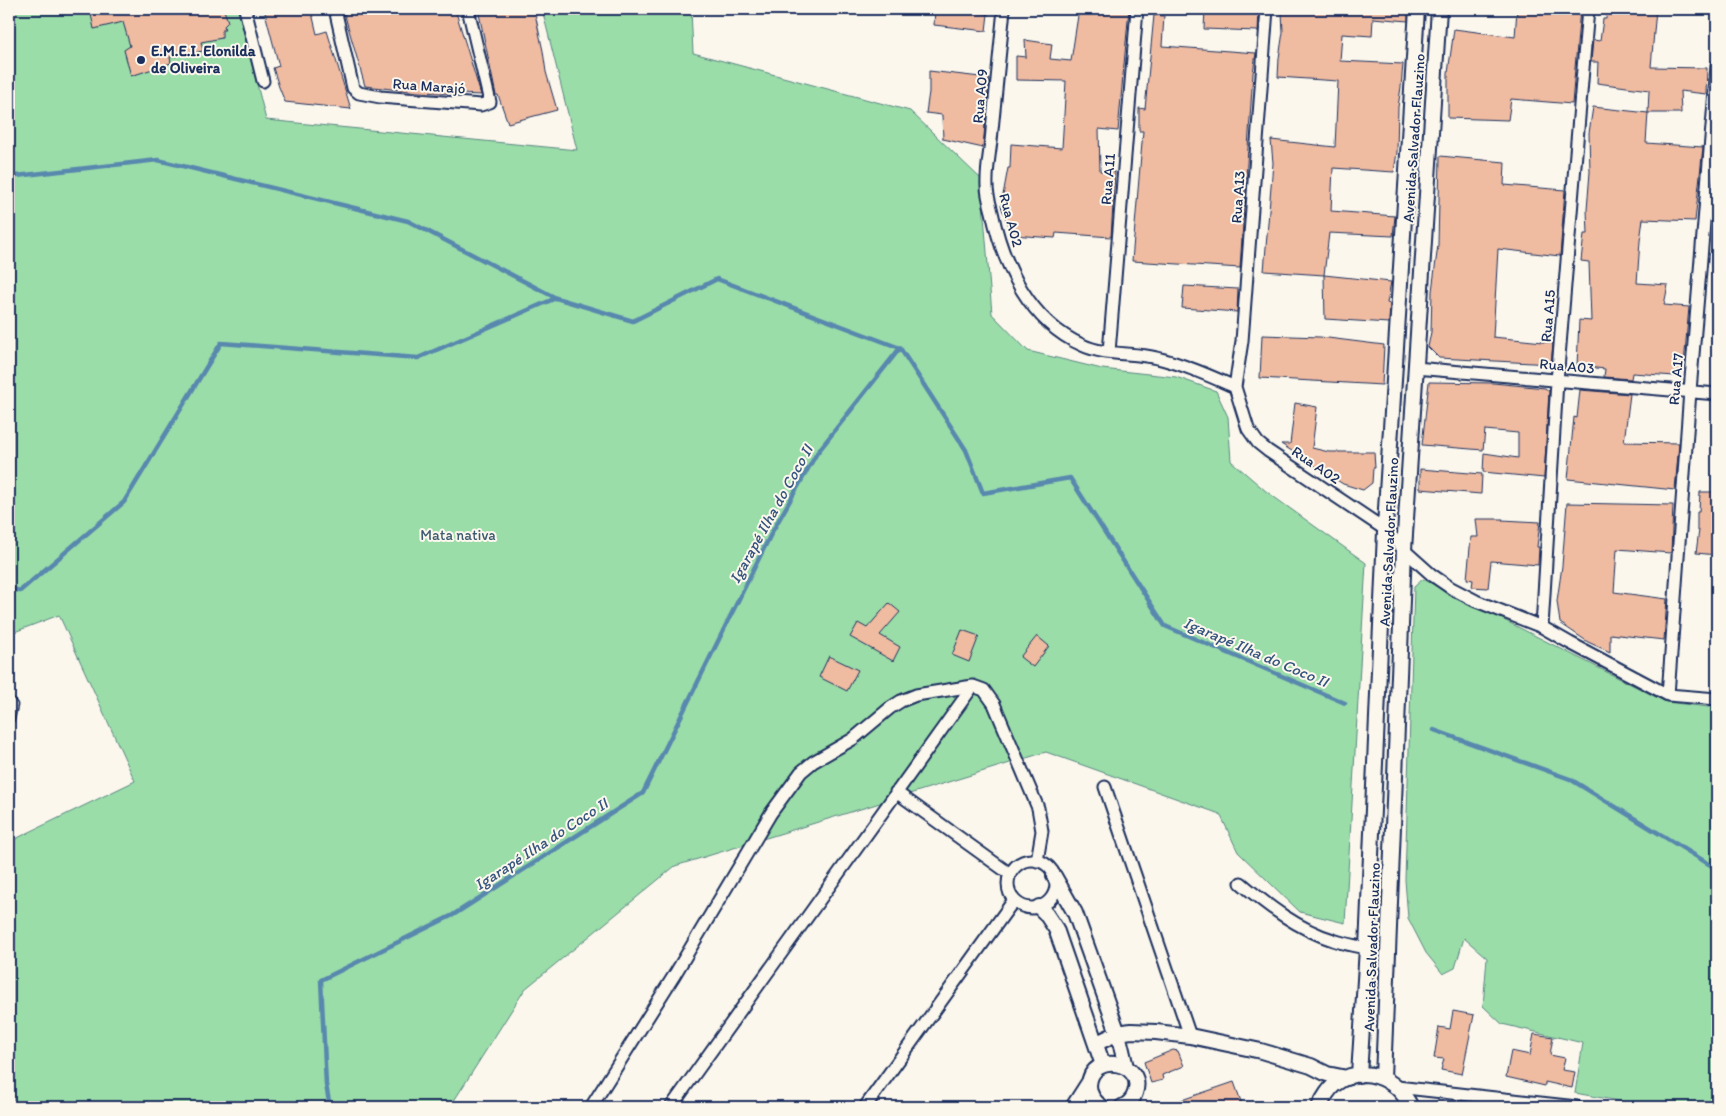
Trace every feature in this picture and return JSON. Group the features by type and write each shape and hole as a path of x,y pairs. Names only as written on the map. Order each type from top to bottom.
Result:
{"street":[{"path":"245,9 263,81"},
{"name":"Rua Marajó","path":"335,9 353,88 359,93 380,98 481,105 490,102 468,9"},
{"name":"Rua A09","path":"987,187 1004,9"},
{"name":"Rua A11","path":"1109,352 1137,9"},
{"name":"Rua A13","path":"1235,387 1243,331 1267,9"},
{"name":"Avenida Salvador Flauzino","path":"1353,1076 1368,948 1386,530 1417,9"},
{"name":"Avenida Salvador Flauzino","path":"1383,1078 1404,550 1439,9"},
{"name":"Rua A15","path":"1542,626 1557,380 1588,9"},
{"name":"Rua A17","path":"1668,695 1690,391 1717,66"},
{"name":"Rua A02","path":"987,187 996,230 1016,280 1026,298 1038,312 1062,333 1081,345 1109,352 1157,358 1210,376 1235,387 1248,429 1258,443 1268,452 1386,530 1404,550 1432,575 1451,588 1476,601 1542,626 1668,695 1717,700"},
{"name":"Rua A03","path":"1415,368 1717,394"},
{"path":"671,1107 973,686"},
{"path":"591,1107 675,974 771,813 801,772 813,762 853,739 900,701 916,696 973,686 984,690 989,695 1038,808 1042,831 1037,861"},
{"path":"1105,787 1190,1036"},
{"path":"896,792 1010,874"},
{"path":"1054,876 1056,883 1055,891 1046,904 1039,907 1025,907 1014,900 1008,888 1010,874 1015,868 1021,863 1037,861 1050,869 1054,876 1075,913 1118,1033 1126,1067 1136,1083 1134,1095 1129,1105"},
{"path":"1241,883 1280,913 1316,934 1368,948"},
{"path":"865,1107 1014,900"},
{"path":"1039,907 1056,929 1097,1043 1103,1065"},
{"path":"1097,1043 1118,1033 1139,1031 1190,1036 1261,1051 1311,1066 1327,1074 1371,1075 1383,1078 1398,1087 1411,1107"},
{"path":"1073,1107 1092,1074 1103,1065 1116,1063 1126,1067"},
{"path":"1318,1107 1324,1096 1334,1085 1353,1076"},
{"path":"1089,1082 1089,1090 1092,1097 1096,1104 1102,1107"},
{"path":"1398,1087 1577,1107"}],"lane":[{"path":"9,698 14,706 11,719 9,720"}],"green space":[{"name":"Mata nativa","path":"17,9 238,9 266,120 577,150 542,9 691,9 693,53 910,111 981,179 992,314 1028,351 1102,369 1176,377 1216,391 1228,417 1231,461 1267,492 1366,563 1345,923 1300,912 1238,852 1220,814 1046,752 675,866 525,989 450,1107 9,1107 9,842 135,781 59,615 9,634 9,11"},
{"path":"1423,579 1666,702 1717,708 1717,1107 1625,1107 1624,1102 1575,1093 1583,1043 1502,1024 1483,1006 1487,958 1464,938 1455,968 1443,974 1426,953 1408,918 1405,880 1414,587"}],"building":[{"name":"E.M.E.I. Elonilda de Oliveira","path":"90,9 221,9 224,10 228,22 224,26 225,30 222,30 222,38 201,42 203,51 170,57 171,63 131,76 124,50 130,46 123,22 94,29"},
{"path":"264,9 311,9 317,34 327,31 351,109 285,102 273,68 279,66"},
{"path":"343,9 455,9 481,95 418,92 365,86"},
{"path":"478,9 534,9 546,72 557,110 508,123 498,95 496,95"},
{"path":"935,9 954,9 988,14 986,31 934,25"},
{"path":"1079,9 1129,9 1118,131 1099,129 1100,171 1115,172 1111,237 1056,233 1055,238 1012,235 1001,206 1008,168 1010,168 1011,144 1062,148 1066,81 1016,80 1016,56 1026,57 1025,40 1052,44 1050,59 1071,61"},
{"path":"1205,9 1259,11 1258,31 1204,29"},
{"path":"1284,9 1408,9 1408,21 1373,18 1372,36 1342,34 1340,61 1403,64 1394,172 1333,168 1331,211 1395,216 1393,236 1329,233 1324,275 1264,271 1273,163 1271,140 1335,147 1338,81 1278,77 1283,32 1282,12"},
{"path":"1517,9 1580,9 1572,104 1511,99 1508,120 1448,118 1448,73 1454,29 1515,37"},
{"path":"1607,9 1656,9 1651,67 1707,68 1706,94 1680,91 1681,113 1648,113 1649,90 1597,83 1598,62 1591,62 1593,40 1600,41 1603,19 1606,19"},
{"path":"1154,15 1164,16 1162,46 1256,53 1253,73 1240,268 1132,261 1143,131 1139,131 1139,108 1145,109"},
{"path":"929,71 989,78 983,148 943,139 942,115 926,113"},
{"path":"1593,107 1648,113 1646,143 1703,147 1695,221 1643,219 1640,241 1637,283 1668,285 1664,305 1689,307 1684,364 1680,372 1675,376 1632,373 1631,379 1604,377 1605,369 1577,366 1579,320 1591,321 1589,262 1581,261 1584,234 1588,234 1589,133"},
{"path":"1440,156 1505,162 1504,185 1565,190 1560,256 1498,249 1493,337 1553,343 1551,364 1439,358 1428,347 1431,332 1432,291 1438,245"},
{"path":"1324,275 1391,282 1387,303 1390,304 1389,323 1325,319"},
{"path":"1184,286 1238,289 1237,312 1182,308"},
{"path":"1262,335 1320,337 1384,345 1382,385 1260,378"},
{"path":"1429,382 1493,383 1545,388 1549,391 1544,478 1483,472 1484,453 1518,458 1518,433 1485,430 1483,450 1422,445"},
{"path":"1580,390 1630,394 1624,442 1679,443 1675,490 1568,479 1574,417 1577,418"},
{"path":"1295,403 1317,407 1312,448 1329,452 1374,452 1375,468 1373,468 1372,483 1363,490 1343,484 1281,444 1290,444"},
{"path":"1420,469 1482,474 1481,494 1420,489"},
{"path":"1700,492 1717,492 1717,555 1696,553 1699,530 1697,530 1697,512 1699,512"},
{"path":"1567,503 1673,505 1671,553 1617,549 1614,592 1667,599 1664,640 1610,634 1610,652 1588,642 1560,623 1557,601"},
{"path":"1476,519 1540,522 1537,547 1539,547 1538,565 1491,561 1488,588 1472,587 1473,580 1467,579 1471,537 1478,537"},
{"path":"889,603 900,612 880,635 900,647 893,661 850,637 858,623 867,628"},
{"path":"962,630 979,636 969,662 952,655"},
{"path":"1037,636 1049,646 1033,667 1020,657"},
{"path":"829,656 858,670 847,691 819,677"},
{"path":"1453,1011 1474,1015 1462,1074 1441,1070 1444,1059 1434,1058 1439,1027 1450,1029"},
{"path":"1534,1034 1553,1037 1550,1055 1565,1058 1562,1070 1575,1072 1572,1088 1545,1082 1545,1086 1506,1077 1511,1051 1530,1055"},
{"path":"1173,1050 1178,1051 1184,1066 1162,1075 1163,1080 1151,1083 1144,1062"},
{"path":"1234,1082 1243,1107 1167,1107 1167,1105"}],"waterway":[{"path":"9,174 16,176 158,160 408,221 556,298 633,321 717,279 900,348"},
{"path":"9,588 20,591 124,502 221,343 418,358 556,298"},
{"name":"Igarapé Ilha do Coco II","path":"330,1107 326,1085 321,980 453,915 643,793 772,532 817,453 900,348 966,450 983,493 1070,478 1165,626 1345,703"},
{"name":"Igarapé Ilha do Coco II","path":"1434,730 1570,779 1717,869"}],"place":[{"name":"E.M.E.I. Elonilda de Oliveira","path":"141,60"}]}
